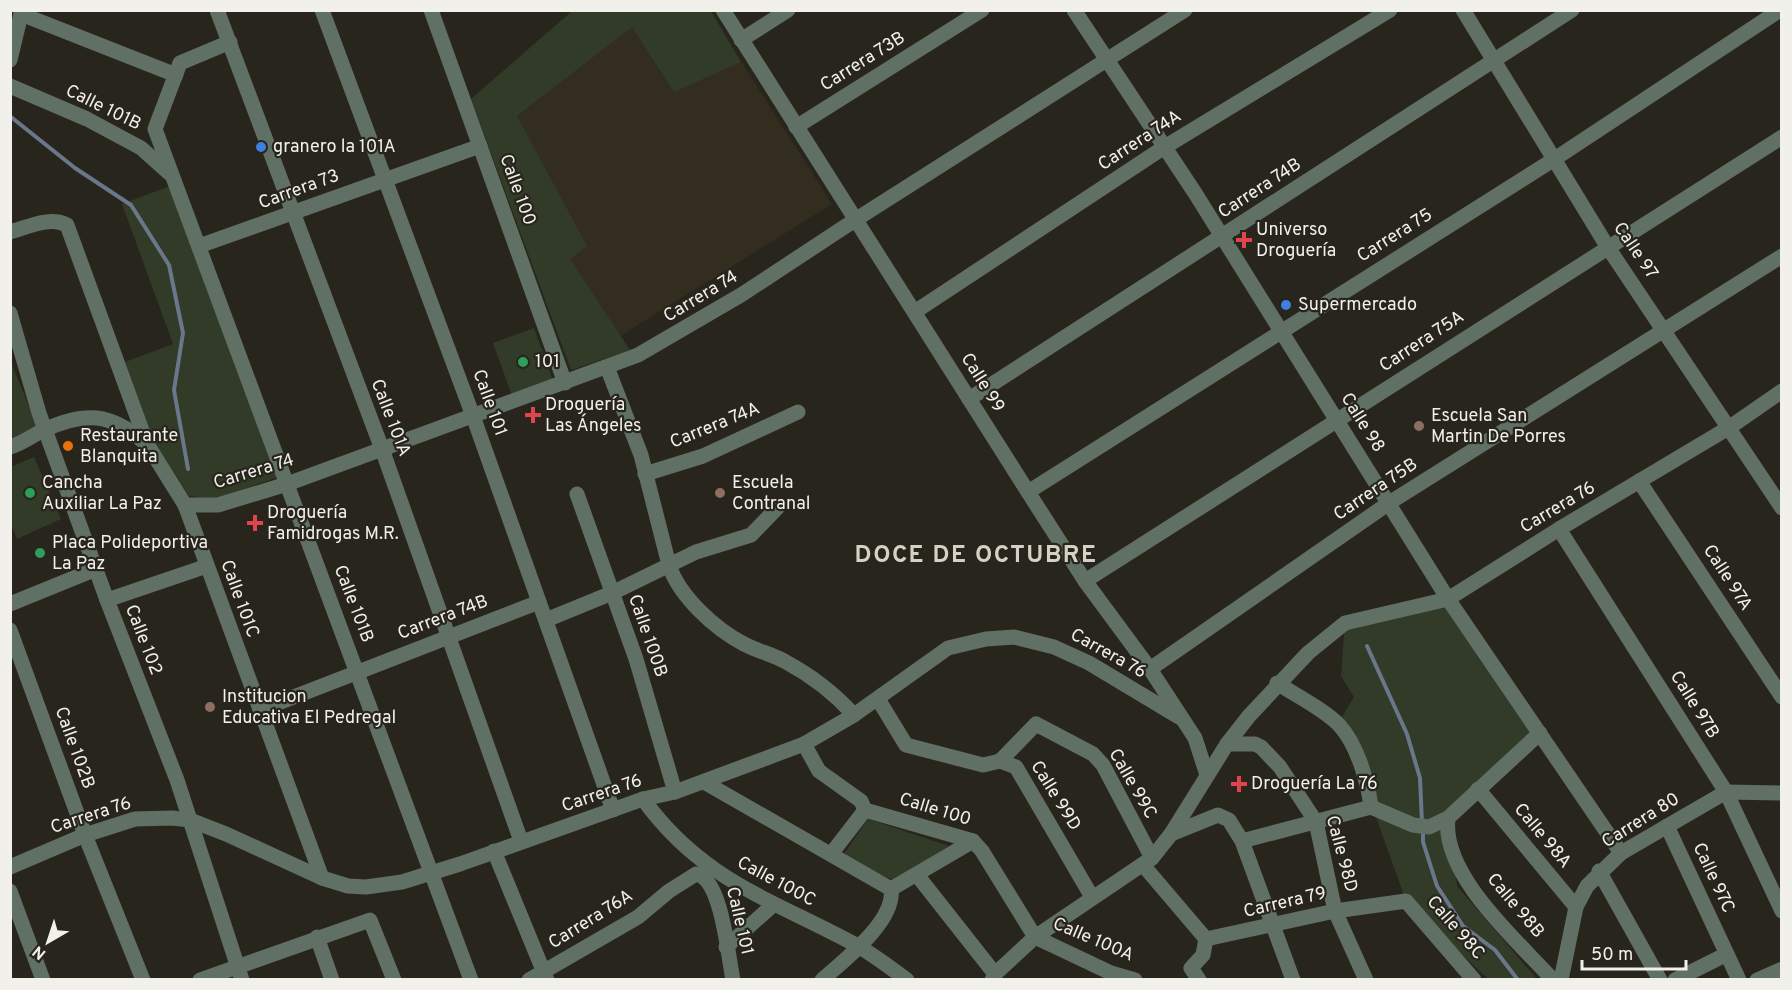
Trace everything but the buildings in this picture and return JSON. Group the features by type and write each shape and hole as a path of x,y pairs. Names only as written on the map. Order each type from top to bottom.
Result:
{"street":[{"name":"Calle 101A","path":"217,10 382,449 521,841"},
{"name":"Calle 101","path":"322,10 473,416 613,810"},
{"name":"Calle 100","path":"431,10 565,383"},
{"name":"Calle 99","path":"723,10 855,220 916,311 1085,581 1150,669 1179,717 1195,738 1207,775"},
{"path":"741,40 788,10"},
{"name":"Carrera 73B","path":"796,127 982,10"},
{"name":"Calle 98","path":"1074,10 1222,237 1448,599 1621,853"},
{"name":"Carrera 74","path":"185,505 218,505 287,483 638,356 794,262 855,220 1185,10"},
{"name":"Carrera 74A","path":"916,311 1163,148 1390,10"},
{"name":"Calle 97","path":"1463,10 1493,63 1607,246 1664,328 1782,508"},
{"name":"Carrera 74B","path":"969,399 1572,10"},
{"name":"Carrera 75","path":"1028,492 1553,160 1780,10"},
{"path":"10,60 22,12 176,75 180,63 230,42"},
{"name":"Calle 101B","path":"176,75 155,129 471,980"},
{"name":"Calle 101B","path":"10,86 87,119 141,148 172,175"},
{"name":"Carrera 75A","path":"1085,581 1607,246 1782,137"},
{"name":"Carrera 73","path":"199,246 480,146"},
{"name":"Calle 101C","path":"10,232 49,221 58,221 67,225 147,444 185,505 322,878"},
{"name":"Carrera 75B","path":"1150,669 1389,503 1664,328 1782,256"},
{"name":"Calle 102","path":"10,313 45,430 107,600 177,780 242,980"},
{"path":"607,368 641,455 669,565 676,581 714,623 744,644 785,661 817,680 854,716"},
{"name":"Carrera 76","path":"993,977 1035,937 1147,862 1171,834 1227,744 1277,683 1346,623 1448,599 1730,427 1782,391"},
{"name":"Carrera 74A","path":"645,474 703,456 798,412"},
{"path":"10,447 45,430 86,418 108,419 125,426 147,444"},
{"name":"Calle 97A","path":"1639,481 1782,697"},
{"name":"Calle 100B","path":"577,494 636,659 675,792"},
{"path":"546,620 696,552 751,535 778,507"},
{"name":"Calle 97B","path":"1560,529 1726,792 1782,911"},
{"path":"107,600 207,566"},
{"path":"10,604 96,569"},
{"name":"Carrera 74B","path":"260,710 539,602"},
{"name":"Calle 102B","path":"10,630 85,835 143,980"},
{"name":"Carrera 76","path":"10,867 85,835 135,819 190,820 322,878 348,886 366,887 433,873 643,799 675,792 704,782 804,744 854,716 948,648 986,639 1014,637 1054,647 1089,663 1179,717"},
{"path":"1277,683 1339,725 1350,741 1368,788 1371,807"},
{"name":"Calle 99D","path":"878,699 906,745 983,765 1000,761 1016,767 1092,897"},
{"name":"Calle 99C","path":"1000,761 1036,724 1093,754 1103,765 1147,862 1206,939"},
{"path":"1242,841 1371,807 1413,825 1429,826 1448,818 1540,733"},
{"name":"Calle 98D","path":"1227,744 1249,743 1261,747 1280,767 1316,822 1335,911 1366,980"},
{"name":"Calle 100","path":"804,744 819,771 861,801 865,810 972,841 982,851 1035,937"},
{"path":"704,782 891,889"},
{"name":"Calle 98A","path":"1478,789 1576,907"},
{"path":"1726,792 1782,793"},
{"name":"Carrera 80","path":"1561,980 1576,907 1587,886 1599,871 1621,853 1726,792"},
{"name":"Calle 100C","path":"643,799 659,821 707,866 773,905 860,947 908,980"},
{"path":"831,854 865,810"},
{"path":"1171,834 1218,815 1229,820 1242,841 1293,980"},
{"name":"Calle 98B","path":"1448,818 1446,832 1450,849 1480,901 1553,980"},
{"name":"Calle 97C","path":"1667,826 1739,980"},
{"path":"891,889 972,841"},
{"path":"286,861 295,863 310,846"},
{"path":"494,851 546,976"},
{"path":"1599,871 1660,980"},
{"name":"Calle 101","path":"702,875 712,885 723,923 733,980"},
{"name":"Carrera 76A","path":"529,980 546,976 638,917 691,876 702,875"},
{"path":"917,875 993,977"},
{"path":"822,980 860,947 886,913 892,896 891,889"},
{"path":"10,891 43,980"},
{"name":"Carrera 79","path":"1206,939 1272,927 1335,911 1406,901"},
{"name":"Calle 98C","path":"1406,901 1474,980"},
{"path":"726,947 773,905"},
{"path":"200,980 237,964 370,920 394,980"},
{"path":"318,937 332,980"},
{"name":"Calle 100A","path":"1035,937 1111,976 1135,980"},
{"path":"1195,974 1203,955 1206,939"},
{"path":"1675,980 1727,954"},
{"path":"1757,980 1782,969"}],"shaded area":[{"path":"652,11 709,11 832,204 585,358 497,126"}],"green space":[{"path":"572,11 711,11 741,62 674,92 632,27 517,116 587,246 570,259 630,350 571,370 471,99"},
{"path":"170,186 278,477 216,499 189,496 153,440 125,362 173,344 122,204"},
{"name":"101","path":"534,328 553,381 512,396 493,343"},
{"path":"10,360 38,428 10,441"},
{"name":"Cancha Auxiliar La Paz","path":"34,457 61,519 17,539 11,524 11,467"},
{"path":"1448,599 1540,733 1448,818 1457,886 1537,979 1488,979 1406,901 1341,719 1354,697 1341,676 1345,623"},
{"path":"868,819 949,846 893,880 842,857"}],"waterway":[{"path":"11,117 75,168 131,205 169,265 183,333 174,390 188,469"},
{"path":"1367,646 1407,734 1420,778 1422,823"},
{"path":"1423,831 1423,842 1437,886 1463,926 1495,950 1518,980"}],"place":[{"name":"granero la 101A","path":"261,147"},
{"name":"Universo Droguería","path":"1244,240"},
{"name":"Supermercado","path":"1286,305"},
{"name":"101","path":"523,362"},
{"name":"Droguería Las Ángeles","path":"533,415"},
{"name":"Escuela San Martin De Porres","path":"1419,426"},
{"name":"Restaurante Blanquita","path":"68,446"},
{"name":"Cancha Auxiliar La Paz","path":"30,493"},
{"name":"Escuela Contranal","path":"720,493"},
{"name":"Droguería Famidrogas M.R.","path":"255,523"},
{"name":"Placa Polideportiva La Paz","path":"40,553"},
{"name":"Institucion Educativa El Pedregal","path":"210,707"},
{"name":"Droguería La 76","path":"1239,784"}],"district":[{"name":"DOCE DE OCTUBRE","path":"976,556"}]}
